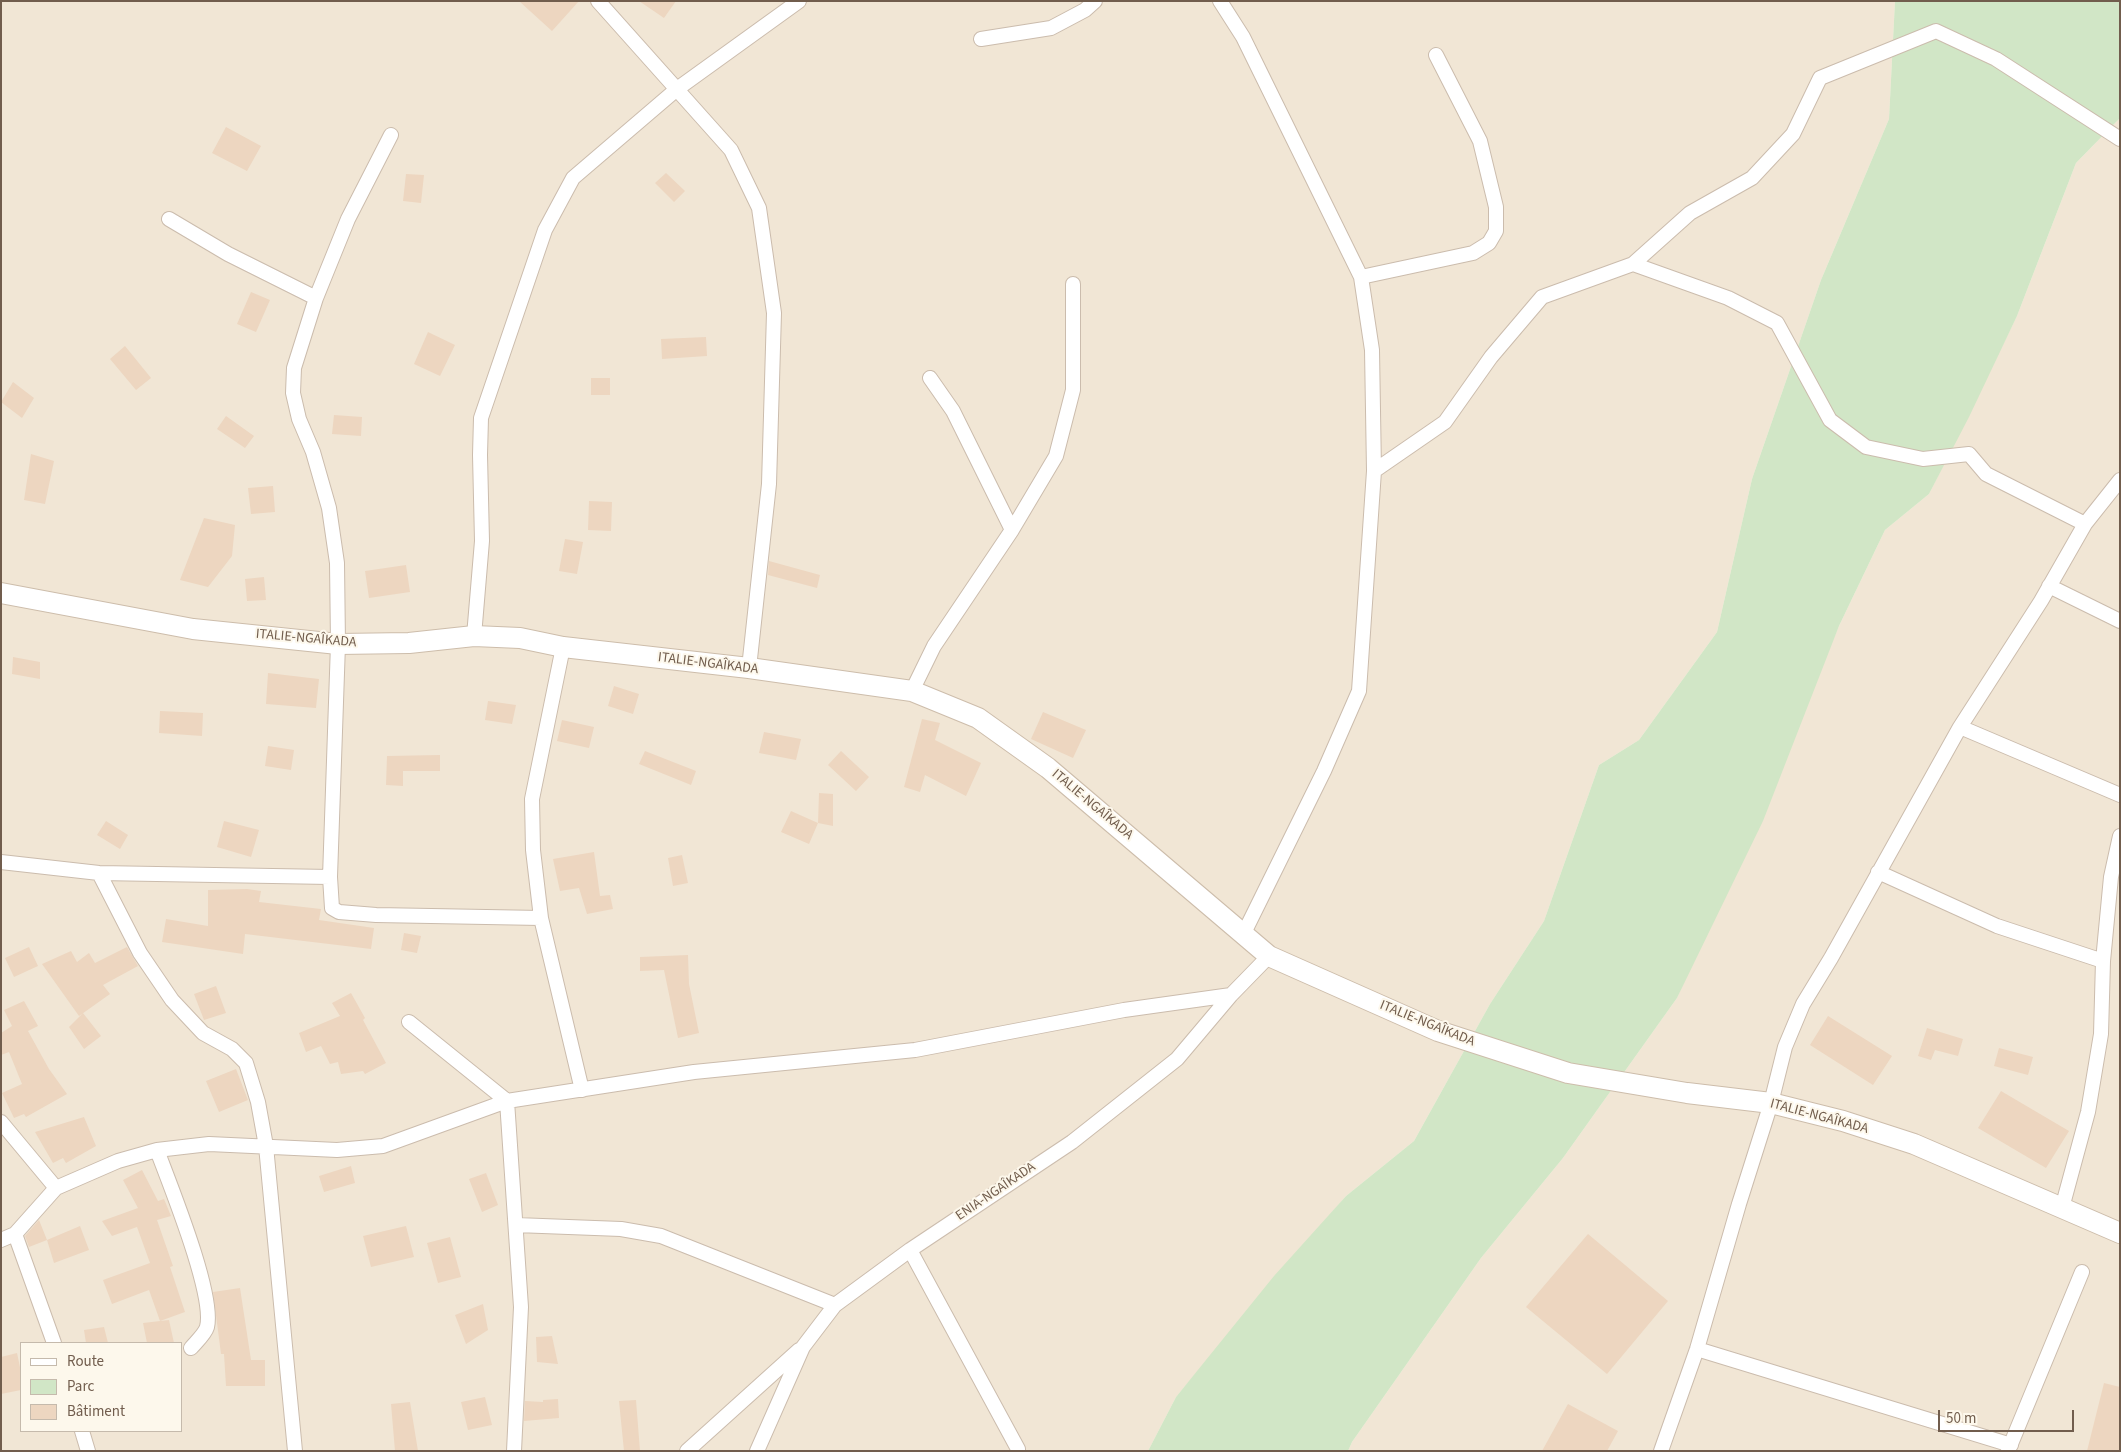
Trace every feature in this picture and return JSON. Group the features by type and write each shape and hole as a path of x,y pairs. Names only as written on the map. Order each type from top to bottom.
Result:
{"street":[{"path":"598,1 731,150 759,208 774,313 770,484 749,668"},
{"path":"474,636 482,542 481,418 545,230 573,178 676,89 799,1"},
{"path":"981,39 1051,28 1085,10 1095,1"},
{"path":"1220,1 1244,37 1361,277 1372,350 1374,471 1359,691 1324,771 1244,933"},
{"path":"1374,471 1445,422 1491,357 1542,297 1634,264 1690,213 1752,178 1793,134 1820,78 1936,31 1996,59 2120,139"},
{"path":"1361,277 1473,253 1489,243 1496,231 1496,207 1480,141 1436,55"},
{"path":"391,134 348,219 316,298 294,368 293,393 299,419 313,452 329,508 337,563 338,644 330,877 332,908 339,912 376,915 541,918"},
{"path":"169,219 228,254 316,298"},
{"path":"1634,264 1728,298 1777,323 1830,420 1866,447 1923,458 1970,454 1986,474 2085,524"},
{"path":"912,691 934,646 1012,530 1056,456 1073,390 1074,284"},
{"path":"930,378 954,411 1012,530"},
{"path":"1661,1451 1697,1348 1771,1103 1785,1047 1803,1004 1831,958 1960,727 2041,602 2085,524 2120,480"},
{"path":"2049,586 2120,621"},
{"name":"ITALIE-NGAÎKADA","path":"1,594 193,628 338,644 409,643 474,636 520,638 563,647 749,668 912,691 978,718 1048,768 1270,956 1438,1031 1568,1073 1687,1094 1771,1103 1843,1121 1914,1144 2120,1233"},
{"path":"563,647 532,798 533,850 541,918 582,1090"},
{"path":"1960,727 2120,795"},
{"path":"2062,1208 2090,1102 2101,1034 2103,961 2111,877 2120,836"},
{"path":"1,862 99,873 330,877"},
{"path":"1878,872 1998,926 2103,961"},
{"path":"99,873 140,953 172,1000 203,1033 232,1048 246,1063 258,1102 266,1146 295,1451"},
{"name":"ENIA-NGAÎKADA","path":"757,1451 804,1347 835,1305 910,1250 1072,1142 1177,1059 1231,995 1270,956"},
{"path":"1,1240 15,1234 56,1188 118,1161 157,1150 210,1144 337,1150 382,1146 507,1101 694,1072 915,1050 1124,1010 1231,995"},
{"path":"410,1022 507,1101 521,1307 514,1451"},
{"path":"1,1122 56,1188"},
{"path":"157,1150 200,1274 209,1314 207,1329 191,1348"},
{"path":"516,1225 621,1229 661,1236 835,1305"},
{"path":"15,1234 54,1342"},
{"path":"910,1250 1018,1449"},
{"path":"1697,1348 2010,1448 2082,1272"},
{"path":"687,1451 804,1347"},
{"path":"82,1432 88,1451"}],"shaded area":[{"path":"1,1 1895,1 1889,119 1821,280 1752,479 1717,632 1639,740 1599,765 1544,921 1490,1004 1414,1141 1346,1196 1176,1397 1148,1451 1,1451"},
{"path":"2120,118 2120,1451 1348,1451 1352,1442 1481,1258 1563,1158 1677,998 1839,626 1885,530 1929,494 2017,316 2076,163"}],"green space":[{"path":"1895,1 2120,1 2120,118 2076,163 2017,316 1969,417 1929,494 1885,530 1839,626 1763,821 1677,998 1563,1158 1481,1258 1352,1442 1348,1451 1148,1451 1176,1397 1274,1276 1346,1196 1414,1141 1490,1004 1544,921 1599,765 1639,740 1717,632 1752,479 1821,280 1889,119"}],"building":[{"path":"519,1 579,1 552,31"},
{"path":"639,1 676,1 664,18"},
{"path":"226,127 261,146 247,171 212,153"},
{"path":"666,173 685,191 674,202 655,183"},
{"path":"406,174 424,175 421,203 403,201"},
{"path":"251,292 270,300 256,332 237,324"},
{"path":"428,332 455,345 440,376 414,364"},
{"path":"706,337 707,356 662,359 661,339"},
{"path":"125,346 151,378 136,390 110,359"},
{"path":"591,378 610,378 610,395 591,395"},
{"path":"13,382 34,398 22,418 1,402"},
{"path":"334,415 362,417 361,436 332,434"},
{"path":"226,416 254,436 245,448 217,429"},
{"path":"31,454 54,461 45,504 24,500"},
{"path":"273,486 275,512 251,514 248,488"},
{"path":"589,501 612,502 611,531 588,530"},
{"path":"204,518 235,525 232,556 208,587 180,580"},
{"path":"565,539 583,542 577,574 559,571"},
{"path":"769,561 820,575 817,588 768,575"},
{"path":"406,565 410,592 369,598 365,571"},
{"path":"264,577 266,600 247,601 245,579"},
{"path":"13,657 40,662 40,679 12,674"},
{"path":"268,673 319,679 316,708 266,704"},
{"path":"614,686 639,694 633,714 608,706"},
{"path":"488,701 516,705 512,724 485,720"},
{"path":"160,711 203,713 202,736 159,733"},
{"path":"1043,712 1086,730 1073,758 1031,739"},
{"path":"922,719 940,723 935,740 981,763 966,796 925,775 920,792 904,787"},
{"path":"562,720 594,727 589,748 557,741"},
{"path":"764,732 801,739 796,760 759,753"},
{"path":"268,746 294,750 291,770 265,766"},
{"path":"645,751 696,771 691,785 639,764"},
{"path":"841,751 869,777 856,791 828,765"},
{"path":"440,755 440,771 403,771 403,786 386,785 387,756"},
{"path":"819,793 833,794 833,826 818,823"},
{"path":"791,811 818,823 809,844 781,832"},
{"path":"106,821 128,835 120,849 97,835"},
{"path":"224,821 259,830 251,857 217,847"},
{"path":"594,852 600,896 610,895 613,909 587,914 579,888 560,891 553,859"},
{"path":"682,855 688,883 673,886 668,858"},
{"path":"247,889 261,891 259,902 321,909 319,920 374,928 371,949 245,934 243,954 162,942 166,919 208,926 208,890"},
{"path":"404,933 421,936 417,953 401,950"},
{"path":"29,947 38,966 14,977 5,958"},
{"path":"127,947 138,966 103,985 110,994 79,1016 42,964 71,951 77,962 89,953 95,963"},
{"path":"688,955 689,984 699,1033 678,1038 664,970 640,971 640,957"},
{"path":"216,986 226,1013 204,1020 194,994"},
{"path":"351,993 386,1063 365,1074 363,1071 341,1074 338,1062 330,1064 321,1046 306,1052 299,1033 340,1016 332,1003"},
{"path":"24,1001 38,1026 28,1031 49,1069 67,1094 26,1117 24,1114 14,1118 2,1093 22,1084 9,1052 1,1055 1,1033 12,1026 4,1010"},
{"path":"83,1013 101,1036 84,1049 69,1027"},
{"path":"1828,1016 1892,1056 1873,1085 1810,1045"},
{"path":"1927,1028 1963,1039 1958,1056 1935,1050 1931,1060 1918,1056"},
{"path":"1999,1048 2033,1057 2028,1075 1994,1066"},
{"path":"236,1069 248,1100 219,1112 206,1081"},
{"path":"2001,1091 2069,1131 2046,1168 1978,1128"},
{"path":"84,1117 96,1146 66,1163 63,1158 53,1163 35,1132"},
{"path":"351,1166 355,1183 324,1192 319,1176"},
{"path":"142,1170 158,1201 164,1199 171,1216 157,1220 173,1266 170,1267 185,1312 160,1321 149,1290 112,1304 103,1280 150,1263 137,1227 112,1236 102,1221 138,1208 123,1180"},
{"path":"486,1173 498,1205 482,1212 469,1179"},
{"path":"39,1220 47,1240 29,1247 25,1236"},
{"path":"80,1226 89,1250 54,1263 47,1240"},
{"path":"406,1226 414,1257 371,1267 363,1236"},
{"path":"1588,1234 1668,1301 1607,1374 1526,1307"},
{"path":"450,1237 461,1277 438,1283 427,1243"},
{"path":"240,1288 251,1360 265,1360 265,1386 226,1386 224,1354 221,1354 213,1292"},
{"path":"483,1304 488,1330 466,1344 455,1315"},
{"path":"169,1320 174,1342 147,1342 143,1323"},
{"path":"104,1327 108,1342 86,1342 84,1330"},
{"path":"552,1336 558,1364 537,1362 536,1337"},
{"path":"17,1353 20,1367 20,1390 1,1394 1,1357"},
{"path":"2104,1383 2120,1387 2120,1451 2087,1451"},
{"path":"485,1397 492,1425 468,1430 461,1402"},
{"path":"558,1399 559,1418 524,1421 525,1401 543,1402 543,1400"},
{"path":"636,1400 640,1451 624,1451 619,1401"},
{"path":"410,1402 418,1451 395,1451 391,1404"},
{"path":"1568,1404 1618,1431 1607,1451 1542,1451"}]}
